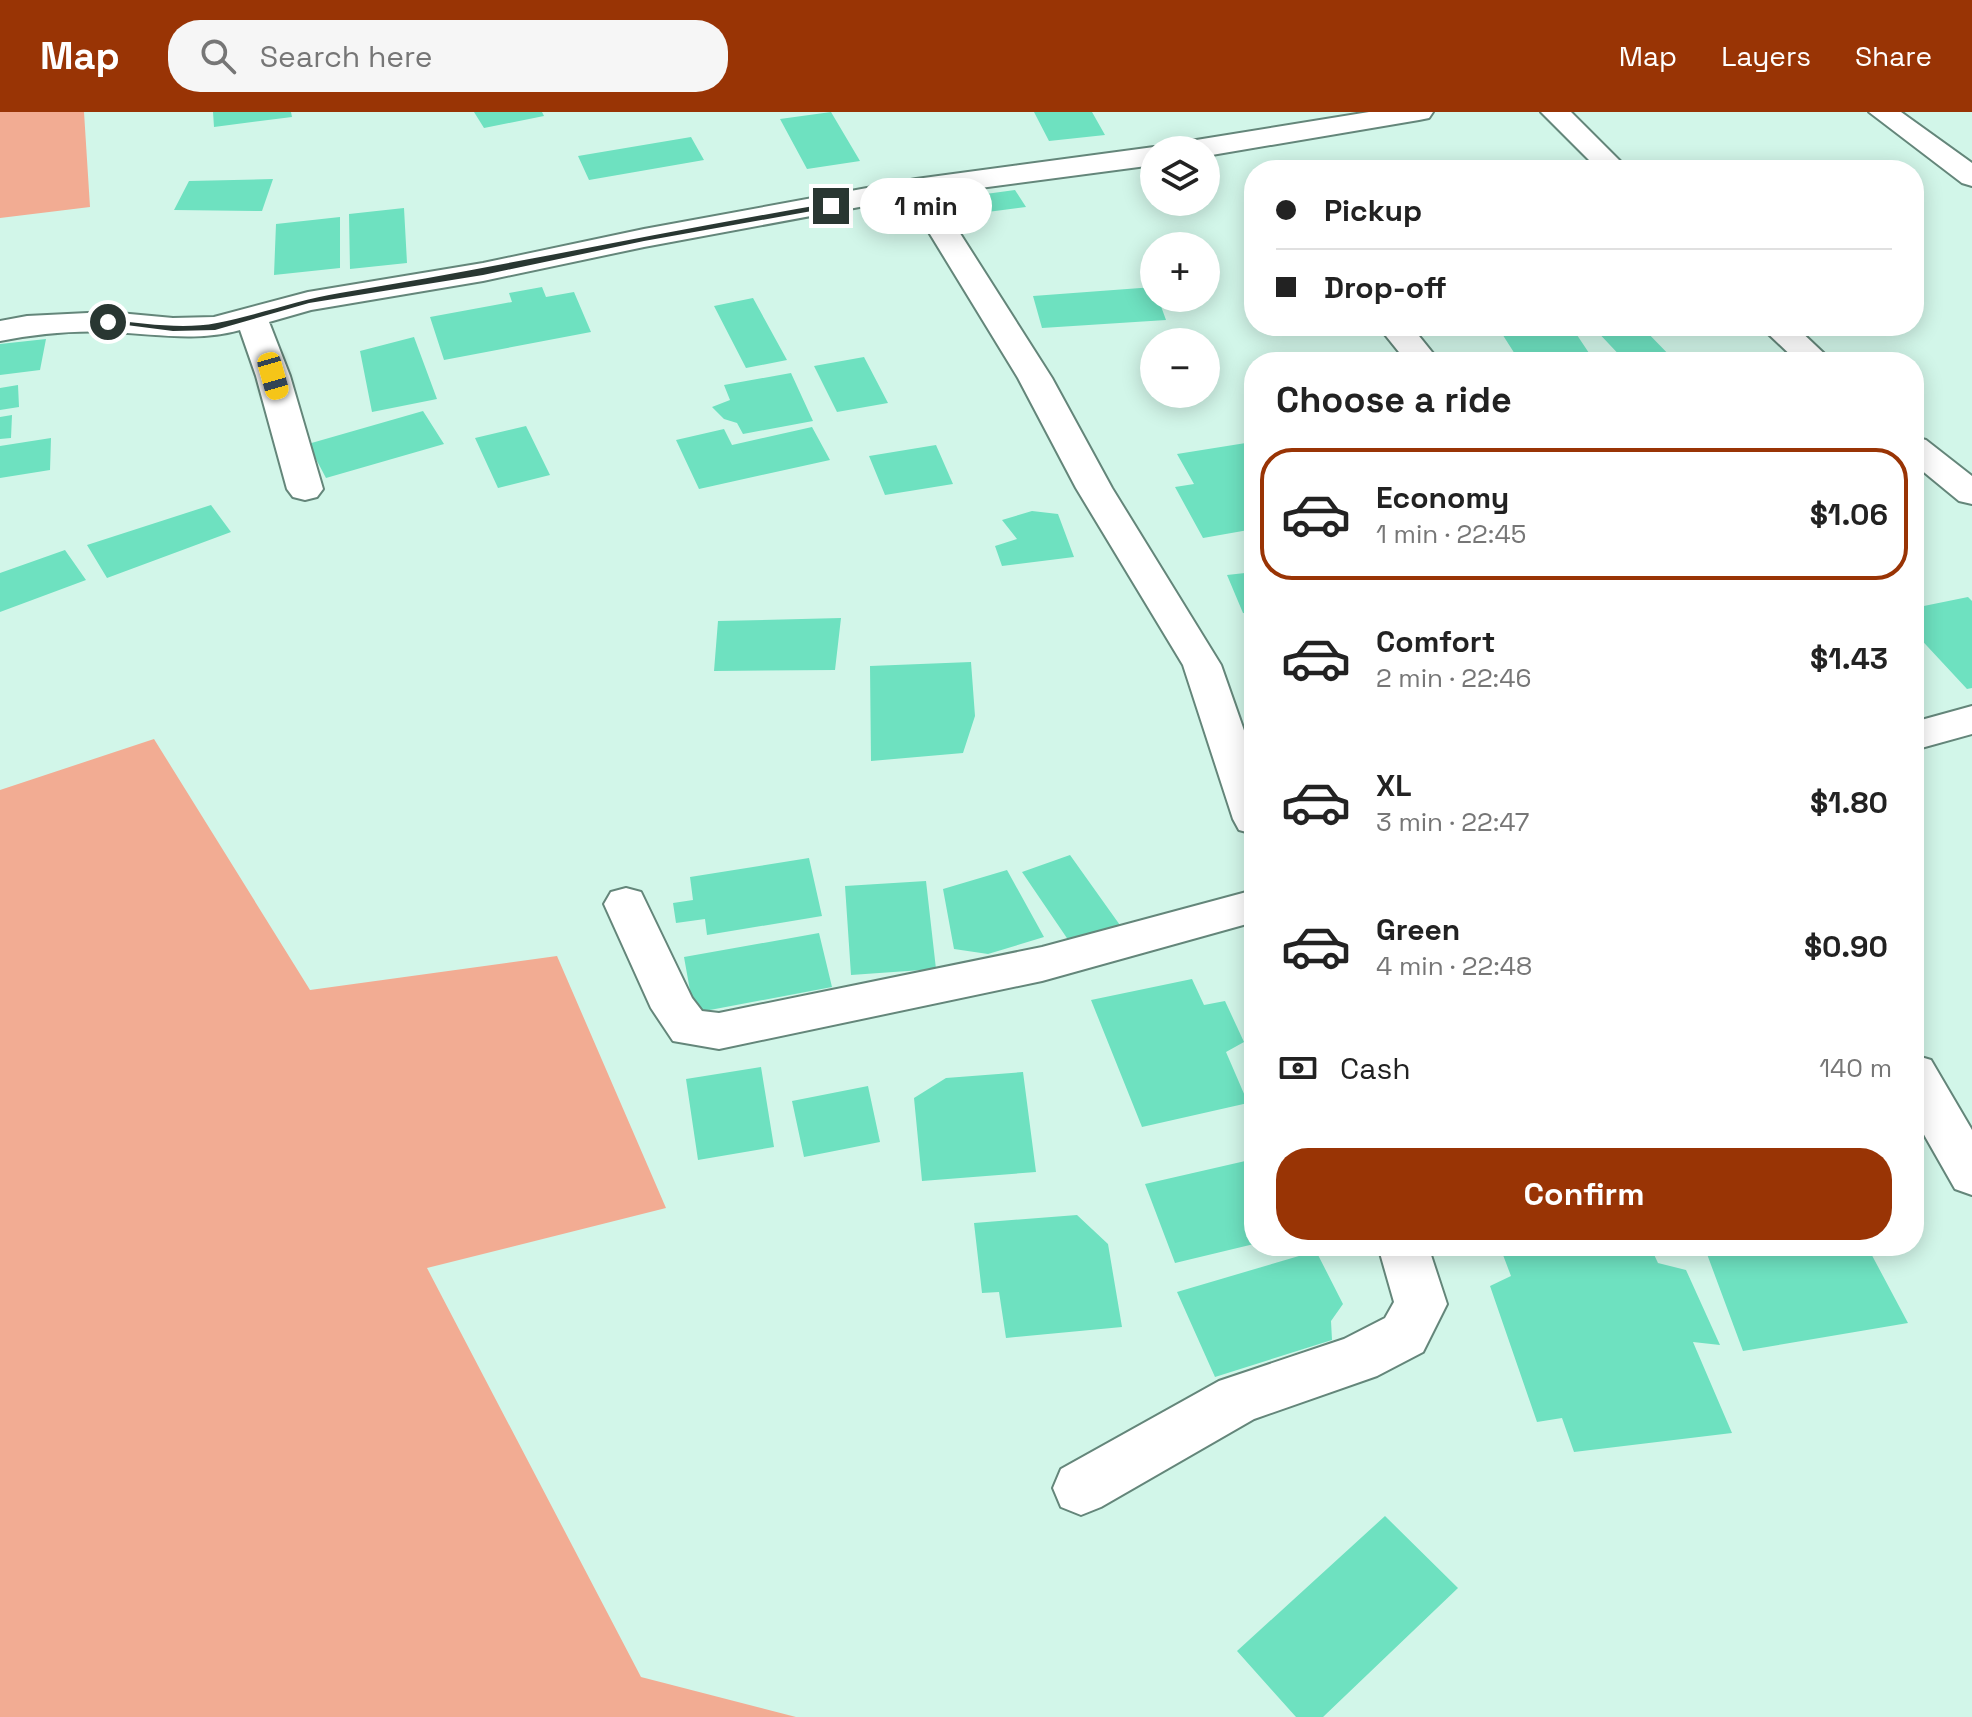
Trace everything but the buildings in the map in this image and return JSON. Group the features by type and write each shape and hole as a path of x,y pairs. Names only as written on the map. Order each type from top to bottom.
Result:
{"street":[{"path":"1220,145 1362,116 1419,112"},
{"path":"1555,112 1605,160"},
{"path":"1883,112 1972,177"},
{"path":"1239,142 1254,160"},
{"path":"0,331 27,326 108,322 173,328 215,327 308,301 483,272 644,238 916,188 1140,158"},
{"path":"916,188 1027,365 1094,488 1202,665 1244,789"},
{"path":"252,318 273,376 305,489"},
{"path":"1402,336 1416,352"},
{"path":"1787,336 1806,352"},
{"path":"1924,455 1972,493"},
{"path":"1924,733 1972,720"},
{"path":"626,904 674,1008 689,1028 719,1031 1042,964 1244,909"},
{"path":"1924,1091 1972,1174"},
{"path":"1081,1488 1238,1399 1358,1359 1404,1335 1421,1304 1406,1256"}],"shaded area":[{"path":"0,112 84,112 90,207 0,218"},
{"path":"154,739 310,990 557,956 666,1208 427,1268 641,1677 796,1717 0,1717 0,790"}],"route":[{"path":"108,322 173,328 215,327 308,301 483,272 644,238 831,206"}]}
